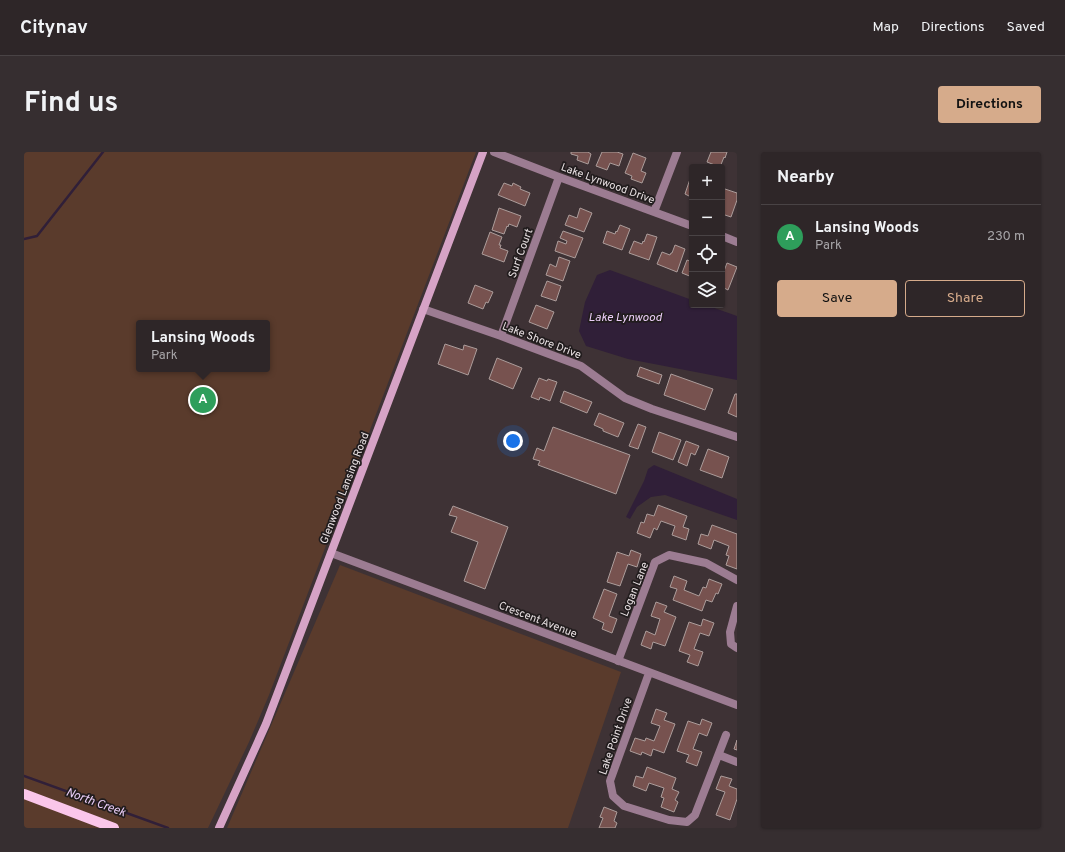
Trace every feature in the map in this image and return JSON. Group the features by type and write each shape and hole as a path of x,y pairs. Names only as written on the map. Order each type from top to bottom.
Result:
{"main road":[{"name":"Glenwood Lansing Road","path":"219,828 266,724 483,152"},
{"path":"24,794 114,828"}],"street":[{"name":"Lake Lynwood Drive","path":"494,152 689,225"},
{"path":"654,212 677,152"},
{"name":"Surf Court","path":"501,336 559,177"},
{"path":"725,237 737,242"},
{"name":"Lake Shore Drive","path":"423,309 581,366 625,398 652,409 737,437"},
{"name":"Crescent Avenue","path":"331,553 737,705"},
{"name":"Logan Lane","path":"618,661 655,562 669,555 706,564 737,580"},
{"path":"737,606 730,632 731,644 737,648"},
{"name":"Lake Point Drive","path":"649,673 610,781 614,796 624,806 669,820 687,822 695,815 726,735"},
{"path":"719,755 737,762"}],"shaded area":[{"path":"24,152 476,152 269,695 249,742 208,828 24,828"},
{"path":"340,565 621,672 568,828 227,828"}],"water":[{"name":"Lake Lynwood","path":"610,270 689,299 689,308 714,308 737,316 737,380 628,359 586,346 579,331 585,302 597,275"},
{"path":"654,465 737,499 737,520 665,495 651,497 637,507 630,519 626,517 644,481 648,469"}],"building":[{"path":"571,152 588,152 591,154 588,164 577,160 578,156 571,154"},
{"path":"602,152 617,152 623,154 619,166 610,163 607,170 596,166"},
{"path":"711,152 727,152 721,164 712,164 707,162"},
{"path":"633,153 646,158 641,171 646,173 642,183 631,179 632,176 625,173"},
{"path":"689,182 689,196 685,194"},
{"path":"504,183 512,186 513,183 521,187 520,189 530,193 525,206 498,195"},
{"path":"725,189 737,193 737,200 731,217 725,215"},
{"path":"499,208 521,216 517,227 509,224 504,234 492,230"},
{"path":"580,208 592,213 584,232 565,225 569,215 577,218"},
{"path":"620,225 630,229 622,250 603,243 607,231 615,234"},
{"path":"563,231 583,238 575,258 555,251 558,241 566,244 567,241 560,238"},
{"path":"490,232 502,237 499,245 501,245 500,248 508,251 504,262 482,254"},
{"path":"647,234 657,237 649,260 629,253 634,241 642,244"},
{"path":"675,245 685,249 677,272 657,264 662,252 670,255"},
{"path":"559,257 570,261 563,281 546,275 550,264 556,267"},
{"path":"687,260 689,261 689,276 682,273"},
{"path":"727,263 737,267 728,290 725,288 725,268"},
{"path":"547,281 561,286 556,301 541,296"},
{"path":"475,285 493,292 488,303 486,302 483,309 468,303"},
{"path":"536,305 554,312 547,329 529,322"},
{"path":"445,344 463,350 464,345 477,349 468,375 438,364"},
{"path":"497,358 522,368 513,389 489,379"},
{"path":"640,367 662,375 659,384 637,376"},
{"path":"671,374 713,389 705,410 664,395"},
{"path":"539,378 557,382 550,401 540,397 539,400 531,397"},
{"path":"564,391 592,402 587,413 560,402"},
{"path":"735,394 737,394 737,417 728,413"},
{"path":"599,413 624,423 618,437 603,431 603,429 594,425"},
{"path":"638,424 646,427 638,449 629,446"},
{"path":"553,427 630,455 616,494 538,465 540,461 533,459 537,448 544,451"},
{"path":"659,432 681,440 673,460 652,452"},
{"path":"686,441 699,446 695,455 691,453 687,466 678,462"},
{"path":"708,449 729,457 722,478 700,470"},
{"path":"658,505 687,516 683,527 689,529 686,540 672,535 675,526 661,521 657,530 654,528 650,538 637,533 641,522 644,523 647,514 654,516"},
{"path":"453,506 508,527 485,589 464,581 478,542 451,532 457,517 449,515"},
{"path":"712,525 737,534 737,569 726,565 729,556 726,555 729,546 714,540 711,549 698,544 701,534 708,536"},
{"path":"631,550 641,554 637,567 628,564 620,586 607,582 617,552 629,556"},
{"path":"674,576 687,581 684,590 699,596 703,587 706,588 709,579 722,584 718,594 716,593 712,602 706,600 702,611 673,600 677,589 670,587"},
{"path":"604,589 617,594 609,616 617,619 612,633 602,629 604,623 593,618"},
{"path":"656,602 667,606 664,612 676,617 665,646 653,642 651,649 641,645 646,631 655,635 660,619 651,616"},
{"path":"703,619 714,623 709,636 700,633 694,649 703,652 698,666 687,662 690,655 679,651 689,622 701,626"},
{"path":"656,709 667,713 664,720 675,724 664,753 653,749 651,756 642,752 641,755 630,751 635,738 645,741 646,738 654,741 660,726 651,723"},
{"path":"702,719 712,723 707,736 699,733 693,749 702,752 697,766 686,762 689,755 677,751 688,721 700,725"},
{"path":"737,740 737,750 734,749"},
{"path":"647,767 676,778 672,789 679,792 675,800 678,802 674,812 661,807 664,798 661,797 664,788 649,783 646,791 633,786 636,776 643,778"},
{"path":"721,776 732,779 729,786 737,789 737,799 730,820 716,815 725,792 716,789"},
{"path":"604,807 617,812 614,821 617,823 615,828 599,828 603,818 600,817"}],"waterway":[{"path":"24,239 37,236 103,152"},
{"name":"North Creek","path":"24,776 168,828"}],"place":[{"name":"Lansing Woods","path":"203,400"}]}
